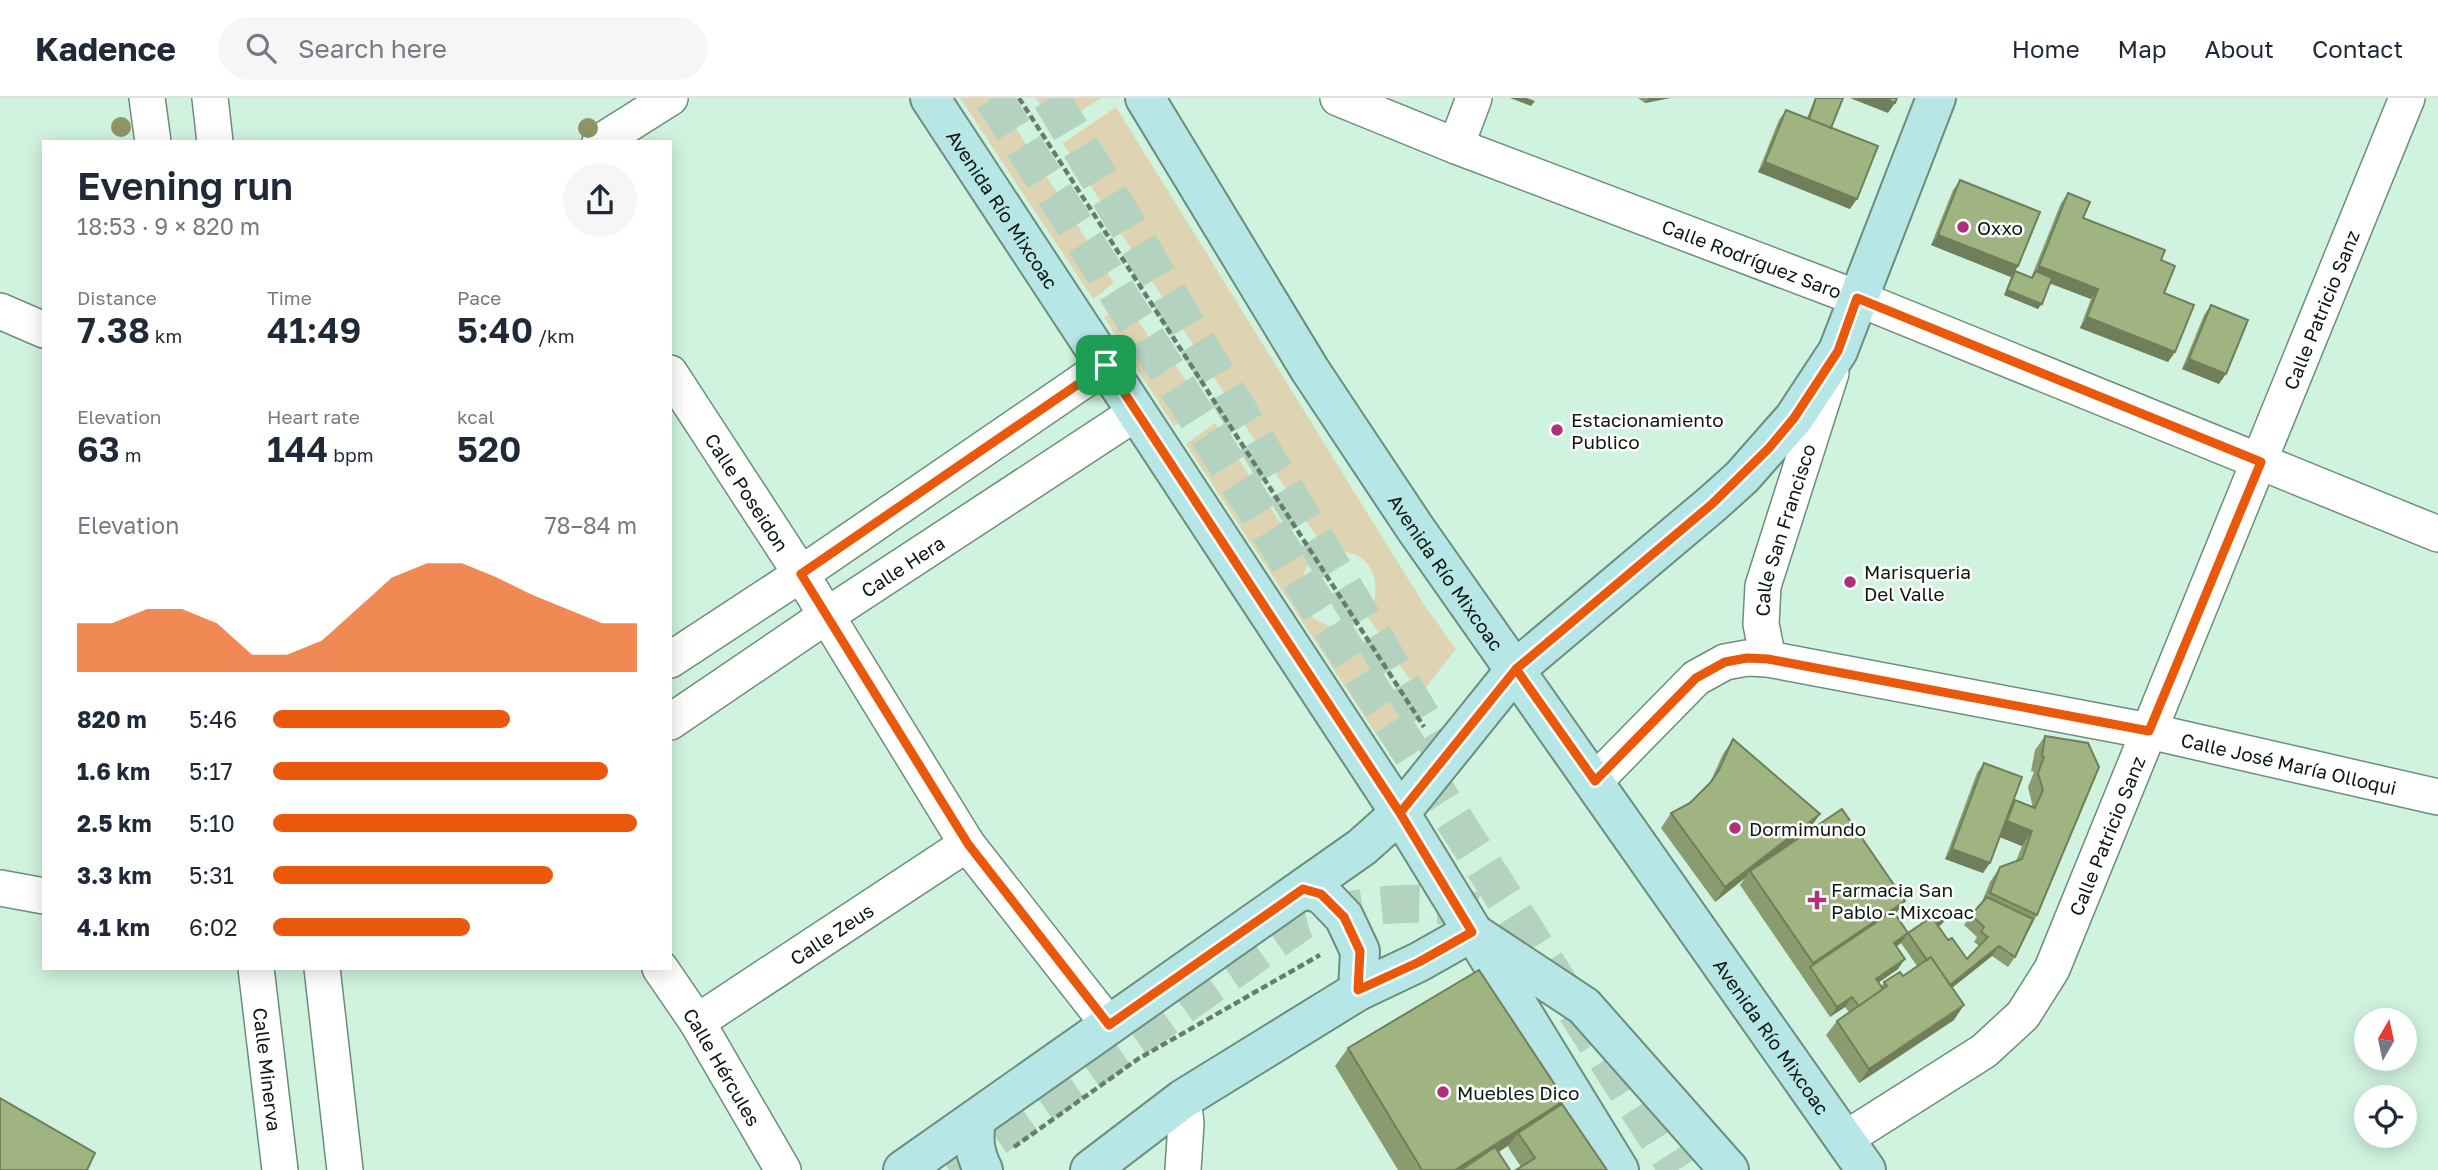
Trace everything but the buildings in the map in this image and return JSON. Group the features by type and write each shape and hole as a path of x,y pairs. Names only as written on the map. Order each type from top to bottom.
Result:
{"main road":[{"name":"Avenida Río Mixcoac","path":"930,98 1400,813 1619,1170"},
{"name":"Avenida Río Mixcoac","path":"1145,98 1310,370 1415,528 1866,1170"},
{"name":"Calle San Francisco","path":"903,1170 1363,847 1400,813 1516,669 1742,477 1794,418 1838,351 1936,98"},
{"path":"1303,889 1321,894 1344,917 1360,951 1358,990"},
{"path":"1090,1170 1183,1099 1358,990 1419,962 1472,932 1584,1006 1730,1170"},
{"path":"976,1119 973,1136 975,1153 983,1170"}],"street":[{"path":"147,98 153,140"},
{"path":"210,98 215,140"},
{"path":"603,140 670,98"},
{"name":"Calle Rodríguez Saro","path":"1338,98 1456,146 1857,298 2438,534"},
{"path":"1456,146 1474,98"},
{"name":"Calle Patricio Sanz","path":"1845,1139 1983,1051 2023,1015 2052,969 2261,462 2407,98"},
{"path":"0,312 42,329"},
{"name":"Calle San Francisco","path":"1768,659 1762,624 1763,586 1838,351"},
{"path":"672,659 801,574 1106,365"},
{"name":"Calle Poseidon","path":"672,376 801,574 968,844 1109,1025"},
{"name":"Calle Hera","path":"672,721 825,616 1136,412"},
{"path":"1595,781 1696,678 1725,662 1747,658 1768,659"},
{"name":"Calle José María Olloqui","path":"1768,659 2149,731 2438,797"},
{"name":"Calle Zeus","path":"697,1022 968,844"},
{"path":"0,888 42,896"},
{"name":"Calle Minerva","path":"256,970 280,1170"},
{"path":"322,970 345,1170"},
{"name":"Calle Hércules","path":"661,970 697,1022 783,1170"},
{"path":"1183,1099 1186,1124 1183,1170"}],"path":[{"path":"1019,98 1443,757"},
{"path":"983,1170 1138,1059 1353,937"}],"shaded area":[{"path":"960,98 997,98 1114,283 1093,299"},
{"path":"1036,98 1101,98 1054,128"},
{"path":"1116,107 1423,603 1456,649 1420,695 1368,617 1375,591 1371,568 1354,554 1327,553 1063,143"},
{"path":"1126,302 1165,361 1174,363 1204,406 1174,426 1104,317"},
{"path":"1215,423 1308,565 1302,589 1307,610 1323,624 1348,626 1406,714 1382,743 1186,444"}],"tunnel":[{"path":"993,98 1678,1170"},
{"path":"1051,98 1456,775"},
{"path":"949,1170 1302,921 1348,910 1394,904 1440,905 1486,914"}],"place":[{"name":"Oxxo","path":"1963,227"},
{"name":"Estacionamiento Publico","path":"1557,430"},
{"name":"Marisqueria Del Valle","path":"1850,582"},
{"name":"Dormimundo","path":"1735,828"},
{"name":"Farmacia San Pablo - Mixcoac","path":"1817,900"},
{"name":"Muebles Dico","path":"1443,1092"}],"route":[{"path":"1106,365 801,574 968,844 1109,1025 1303,889 1321,894 1344,917 1360,951 1358,990 1419,962 1472,932 1400,813 1516,669 1712,504 1769,448 1794,418 1838,351 1857,298 2261,462 2149,731 1768,659 1747,658 1725,662 1696,678 1595,781 1516,669 1443,757 1400,813 1106,365"}]}
